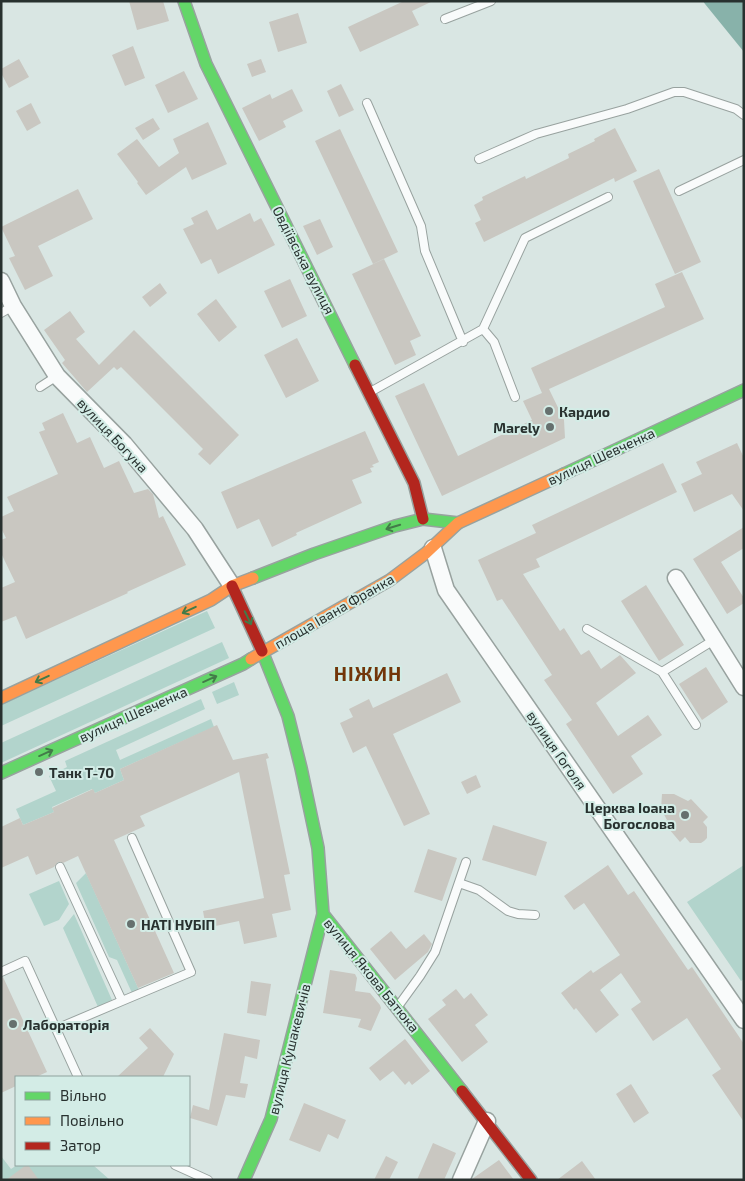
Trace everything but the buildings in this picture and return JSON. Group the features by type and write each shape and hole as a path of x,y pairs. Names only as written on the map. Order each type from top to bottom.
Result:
{"main road":[{"name":"Овдіївська вулиця","path":"184,1 210,72 414,483 423,519"},
{"name":"вулиця Шевченка","path":"458,523 744,390"},
{"path":"423,519 433,548"},
{"path":"1,698 211,600 232,586 314,554 395,526 423,519 458,523"},
{"name":"площа Івана Франка","path":"232,586 262,651 342,609 390,580 433,548 458,523"},
{"name":"вулиця Шевченка","path":"1,773 243,664 262,651"},
{"name":"вулиця Якова Батюка","path":"262,651 288,716 301,768 318,848 323,914 487,1121 531,1180"},
{"name":"вулиця Кушакевичів","path":"244,1180 271,1119 323,914"}],"street":[{"name":"вулиця Богуна","path":"1,280 7,310 57,376 124,444 195,529 232,586"},
{"name":"вулиця Гоголя","path":"433,548 446,590 744,1020"},
{"path":"676,578 744,687"},
{"path":"461,1180 487,1121"}],"lane":[{"path":"445,19 491,1"},
{"path":"479,159 536,134 627,109 674,92 684,92 736,110 744,115"},
{"path":"367,103 421,226 425,250 463,342"},
{"path":"679,191 744,160"},
{"path":"370,392 483,330 525,238 608,197"},
{"path":"483,330 494,342 515,397"},
{"path":"40,387 57,376"},
{"path":"586,629 662,672 696,725"},
{"path":"662,672 714,640"},
{"path":"56,1029 191,972 132,838"},
{"path":"397,1006 420,976 435,952 466,862"},
{"path":"60,867 122,1001"},
{"path":"459,883 489,896 508,911 518,914 535,914"},
{"path":"1,972 25,961 78,1076"},
{"path":"178,1166 208,1180"}],"shaded area":[{"path":"703,1 744,1 744,52 705,4"},
{"path":"207,611 215,628 1,726 1,705"},
{"path":"222,642 229,658 1,763 1,743"},
{"path":"234,682 239,695 217,704 212,692"},
{"path":"201,699 205,709 116,750 120,760 211,719 214,727 120,769 124,780 95,793 92,789 52,807 54,812 23,825 16,809 56,791 49,776 67,767 65,761"},
{"path":"744,865 744,979 741,981 687,902"},
{"path":"86,873 139,990 132,993 117,960 109,957 76,883"},
{"path":"59,881 69,904 59,920 44,926 29,894"},
{"path":"74,914 112,1000 98,1007 63,928"},
{"path":"1,1156 11,1169 16,1166 94,1166 110,1180 1,1180"}],"traffic: fast":[{"path":"184,1 206,64 355,365"},
{"path":"564,474 744,390"},
{"path":"253,578 314,554 395,526 423,519 458,523"},
{"path":"262,651 288,716 301,768 318,848 323,914 462,1091"},
{"path":"1,773 251,659"},
{"path":"244,1180 271,1119 323,914"}],"traffic: slow":[{"path":"251,659 390,580 426,553 458,523 564,474"},
{"path":"1,698 211,600 232,586 253,578"}],"traffic: jam":[{"path":"355,365 414,483 423,519"},
{"path":"232,586 262,651"},
{"path":"462,1091 531,1180"}],"place":[{"name":"Кардио","path":"549,411"},
{"name":"Marely","path":"550,427"},
{"name":"Танк Т-70","path":"39,772"},
{"name":"Церква Іоана Богослова","path":"685,815"},
{"name":"НАТІ НУБІП","path":"131,924"},
{"name":"Лабораторія","path":"13,1024"}],"district":[{"name":"НІЖИН","path":"368,673"}]}
